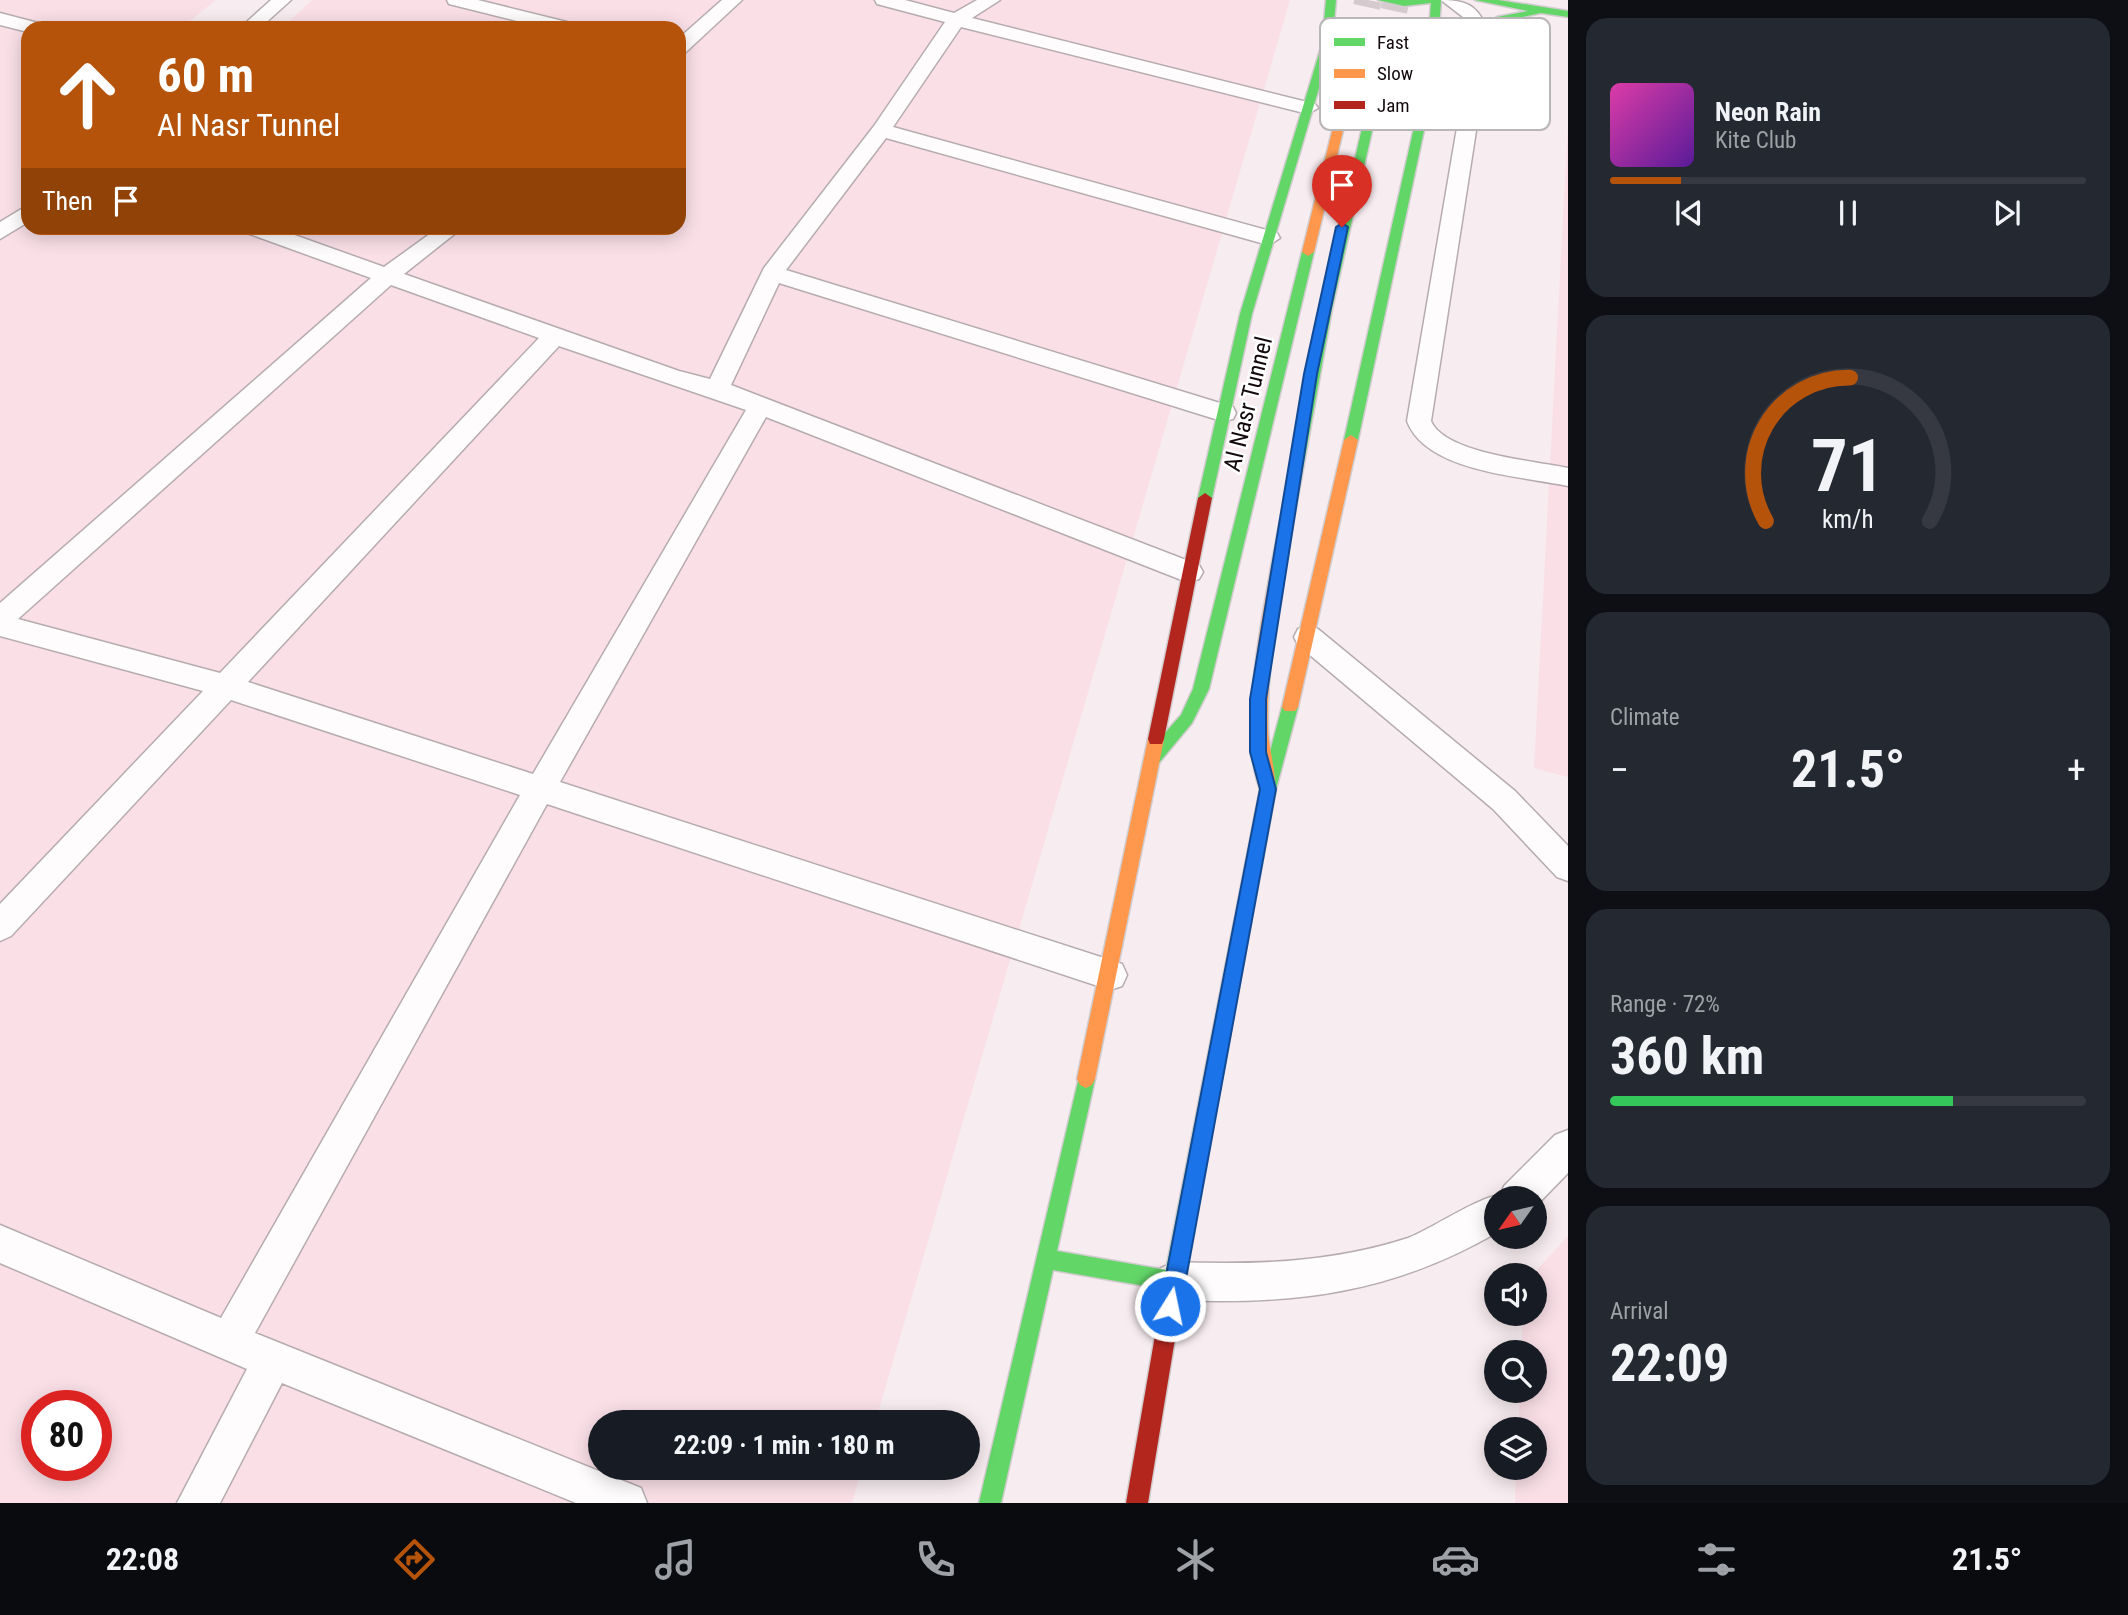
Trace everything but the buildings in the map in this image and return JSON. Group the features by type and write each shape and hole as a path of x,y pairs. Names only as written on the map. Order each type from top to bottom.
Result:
{"main road":[{"path":"1329,18 1331,0"},
{"path":"1383,0 1434,0 1433,18"},
{"path":"1480,0 1568,14"},
{"path":"1506,18 1545,11"},
{"path":"990,1503 1110,975 1189,572 1246,314 1320,68"},
{"name":"Al Nasr Tunnel","path":"1152,758 1187,719 1201,689 1338,130"},
{"path":"1268,789 1258,752 1256,716 1287,509 1319,335 1367,130"},
{"path":"1137,1503 1174,1281 1268,789 1308,637 1419,130"},
{"path":"1047,1259 1174,1281"}],"lane":[{"path":"256,21 282,0"},
{"path":"456,0 539,21"},
{"path":"495,21 523,0"},
{"path":"686,42 733,0"},
{"path":"884,0 1308,108"},
{"path":"717,389 772,273 881,130 957,19 991,0"},
{"path":"1450,0 1474,18"},
{"path":"0,19 21,24"},
{"path":"881,130 1269,238"},
{"path":"1466,130 1418,417 1420,426 1426,435 1449,450 1568,477"},
{"path":"0,232 21,217"},
{"path":"275,235 673,378 717,389 1189,572"},
{"path":"0,622 389,274 442,235"},
{"path":"772,273 1224,414"},
{"path":"0,926 555,336"},
{"path":"229,1341 540,789 760,407"},
{"path":"0,622 225,686 1110,975"},
{"path":"1308,637 1420,733 1504,800 1568,867"},
{"path":"1530,1186 1568,1148"},
{"path":"1174,1281 1251,1285 1324,1279 1395,1263 1458,1237 1484,1221"},
{"path":"0,1244 273,1360 626,1503"},
{"path":"198,1503 273,1360"}],"shaded area":[{"path":"0,0 216,0 190,21 21,21 21,235 686,235 686,21 290,21 312,0 1290,0 879,1410 588,1410 588,1480 859,1480 852,1503 0,1503"},
{"path":"1568,124 1568,777 1534,768"},
{"path":"1568,1236 1568,1503 1515,1503 1516,1480 1547,1480 1547,1417 1519,1417 1519,1403 1547,1403 1547,1340 1522,1340 1522,1326 1547,1326 1547,1263 1543,1263"}],"tunnel":[{"path":"1364,18 1368,0"},
{"path":"1392,18 1396,0"}],"traffic: fast":[{"path":"1329,18 1331,0"},
{"path":"1383,0 1404,3 1432,0"},
{"path":"1435,18 1436,0"},
{"path":"1480,0 1568,14"},
{"path":"1506,18 1536,12"},
{"path":"1205,498 1246,314 1320,67"},
{"path":"1278,568 1326,309 1367,130"},
{"path":"1351,440 1419,130"},
{"path":"1152,759 1187,719 1201,689 1308,252"},
{"path":"1176,1272 1268,789 1290,707"},
{"path":"990,1503 1086,1079"},
{"path":"1047,1259 1174,1281"}],"traffic: slow":[{"path":"1308,252 1338,130"},
{"path":"1290,707 1351,440"},
{"path":"1268,789 1260,733 1261,678 1278,568"},
{"path":"1086,1079 1156,739"}],"traffic: jam":[{"path":"1156,739 1205,498"},
{"path":"1137,1503 1176,1272"}],"route":[{"path":"1170,1306 1268,789 1258,752 1258,699 1311,374 1342,227"}]}
